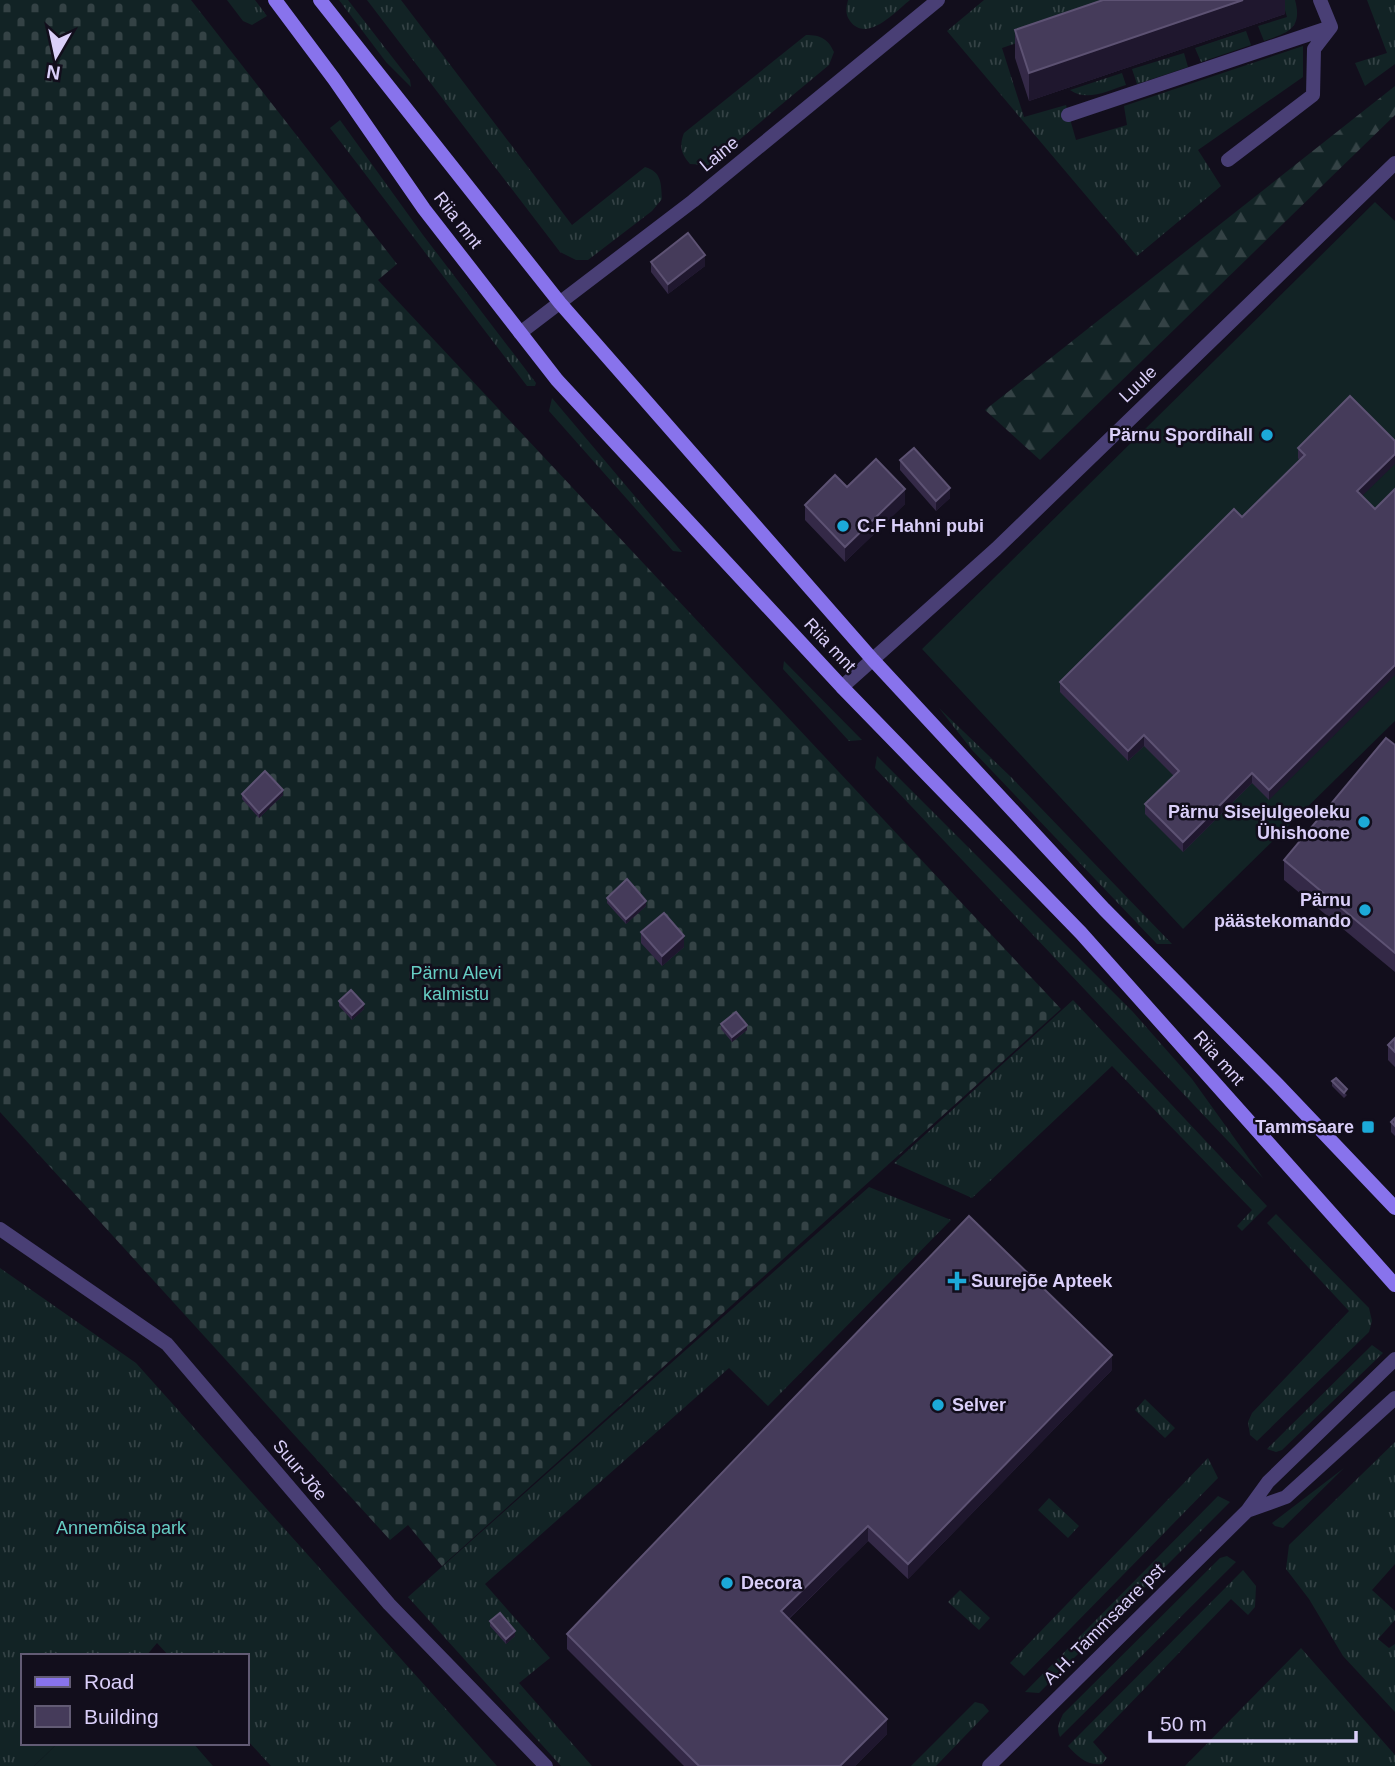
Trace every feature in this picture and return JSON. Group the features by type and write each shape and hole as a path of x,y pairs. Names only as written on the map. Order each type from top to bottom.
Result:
{"main road":[{"name":"Riia mnt","path":"275,0 334,79 424,209 557,380 842,687 1081,933 1395,1285"},
{"name":"Riia mnt","path":"320,0 560,303 873,660 1104,909 1268,1074 1395,1209"}],"street":[{"name":"Laine","path":"520,333 693,201 938,0"},
{"path":"1320,0 1331,27"},
{"path":"1068,115 1331,27"},
{"path":"1228,160 1313,95 1314,49 1331,27"},
{"name":"Luule","path":"842,687 996,549 1395,163"},
{"name":"Suur-Jõe","path":"0,1229 167,1344 389,1604 546,1766"},
{"name":"A.H. Tammsaare pst","path":"989,1766 1247,1511 1268,1482 1395,1359"},
{"name":"A.H. Tammsaare pst","path":"1247,1511 1286,1497 1395,1398"}],"green space":[{"name":"Pärnu Alevi kalmistu","path":"0,0 191,0 397,264 378,280 1061,1009 442,1566 408,1525 390,1540 0,1112"},
{"path":"227,0 255,0 267,16 252,25 243,21"},
{"path":"339,0 348,0 410,80 411,87 386,62"},
{"path":"367,0 401,0 572,225 645,167 658,175 662,199 652,211 588,260 576,260 560,252"},
{"path":"848,0 910,0 889,18 865,29 857,27 848,18"},
{"path":"984,0 1141,0 1002,48 1024,117 1066,105 1076,140 1127,125 1124,106 1303,46 1303,77 1198,150 1221,186 1137,256 947,31"},
{"path":"1282,0 1295,0 1295,24 1286,32 1264,41 1258,26 1287,17"},
{"path":"1367,0 1395,0 1395,64 1365,86 1355,63 1387,53"},
{"path":"1246,31 1251,45 1201,62 1195,48"},
{"path":"806,35 820,37 829,44 834,52 829,65 709,165 690,164 682,150 684,133"},
{"path":"1184,53 1188,67 1137,84 1132,69"},
{"path":"1122,73 1126,85 1090,95 1070,90"},
{"path":"1395,86 1395,115 1040,460 985,410"},
{"path":"340,120 423,235 536,383 535,386 527,386 330,128"},
{"name":"Pärnu Spordihall","path":"1375,202 1395,221 1395,721 1183,929 922,649"},
{"path":"552,398 682,552 673,551 549,411"},
{"path":"784,661 862,740 849,741 783,669"},
{"path":"939,708 1012,778 1172,944 1157,944 972,750"},
{"path":"877,756 1133,1012 1192,1079 1263,1178 875,768"},
{"path":"1073,1000 1267,1206 1242,1231 1237,1226 1252,1210 1112,1066 972,1198 894,1163"},
{"path":"869,1187 951,1220 768,1406 729,1368 485,1584 550,1658 519,1683 592,1766 561,1766 408,1597"},
{"path":"1276,1214 1369,1308 1372,1321 1369,1332 1257,1441 1250,1435 1248,1422 1252,1413 1349,1311 1267,1223"},
{"name":"Annemõisa park","path":"0,1268 136,1363 497,1766 271,1766 248,1741 248,1654 167,1654 157,1643 148,1654 21,1654 21,1745 56,1745 34,1766 0,1766"},
{"path":"1372,1345 1383,1353 1282,1450 1276,1452 1267,1449"},
{"path":"1145,1399 1175,1428 1165,1438 1135,1410"},
{"path":"1395,1442 1395,1564 1372,1590 1395,1611 1395,1620 1378,1639 1389,1648 1395,1644 1395,1712 1343,1656 1309,1599 1286,1569 1289,1545"},
{"path":"1208,1458 1218,1478 1024,1676 1010,1663"},
{"path":"1344,1468 1283,1528 1272,1523"},
{"path":"1218,1496 1230,1502 1039,1693 1025,1692"},
{"path":"1049,1498 1079,1526 1068,1538 1038,1510"},
{"path":"1227,1556 1236,1562 1060,1737 1058,1728 1063,1714 1220,1558"},
{"path":"1243,1570 1256,1586 1255,1607 1248,1615 1231,1599 1093,1742 1107,1758 1102,1764 1087,1762 1075,1753 1068,1746"},
{"path":"960,1590 990,1618 979,1630 948,1602"},
{"path":"1301,1648 1395,1755 1395,1766 1185,1766"},
{"path":"975,1702 983,1704 989,1711 936,1766 911,1766"},
{"path":"56,1745 195,1745 213,1766 34,1766"}],"building":[{"path":"1103,0 1243,0 1029,73 1015,30"},
{"path":"688,233 705,255 668,284 651,262"},
{"path":"1350,396 1395,441 1395,454 1357,491 1375,509 1395,489 1395,665 1269,790 1252,773 1183,842 1145,804 1179,771 1144,735 1128,751 1060,682 1234,509 1242,517 1305,455 1298,448"},
{"path":"914,448 950,488 936,501 900,460"},
{"path":"876,459 905,489 845,547 805,505 835,475 847,487"},
{"name":"Pärnu Sisejulgeoleku Ühishoone","path":"1386,738 1395,745 1395,953 1284,860"},
{"path":"265,771 283,790 259,813 242,794"},
{"path":"627,879 646,901 626,919 607,898"},
{"path":"664,913 684,936 662,956 641,932"},
{"path":"351,990 364,1004 352,1015 339,1001"},
{"path":"736,1012 747,1025 732,1037 721,1024"},
{"path":"1395,1038 1395,1052 1388,1045"},
{"path":"1336,1078 1347,1089 1344,1093 1332,1081"},
{"path":"969,1216 1112,1355 908,1564 868,1526 781,1611 887,1719 840,1766 699,1766 567,1634"},
{"path":"500,1613 515,1631 506,1639 490,1621"}],"place":[{"name":"Pärnu Spordihall","path":"1267,435"},
{"name":"C.F Hahni pubi","path":"843,526"},
{"name":"Pärnu Sisejulgeoleku Ühishoone","path":"1364,822"},
{"name":"Pärnu päästekomando","path":"1365,910"},
{"name":"Tammsaare","path":"1368,1127"},
{"name":"Suurejõe Apteek","path":"957,1281"},
{"name":"Selver","path":"938,1405"},
{"name":"Decora","path":"727,1583"}]}
